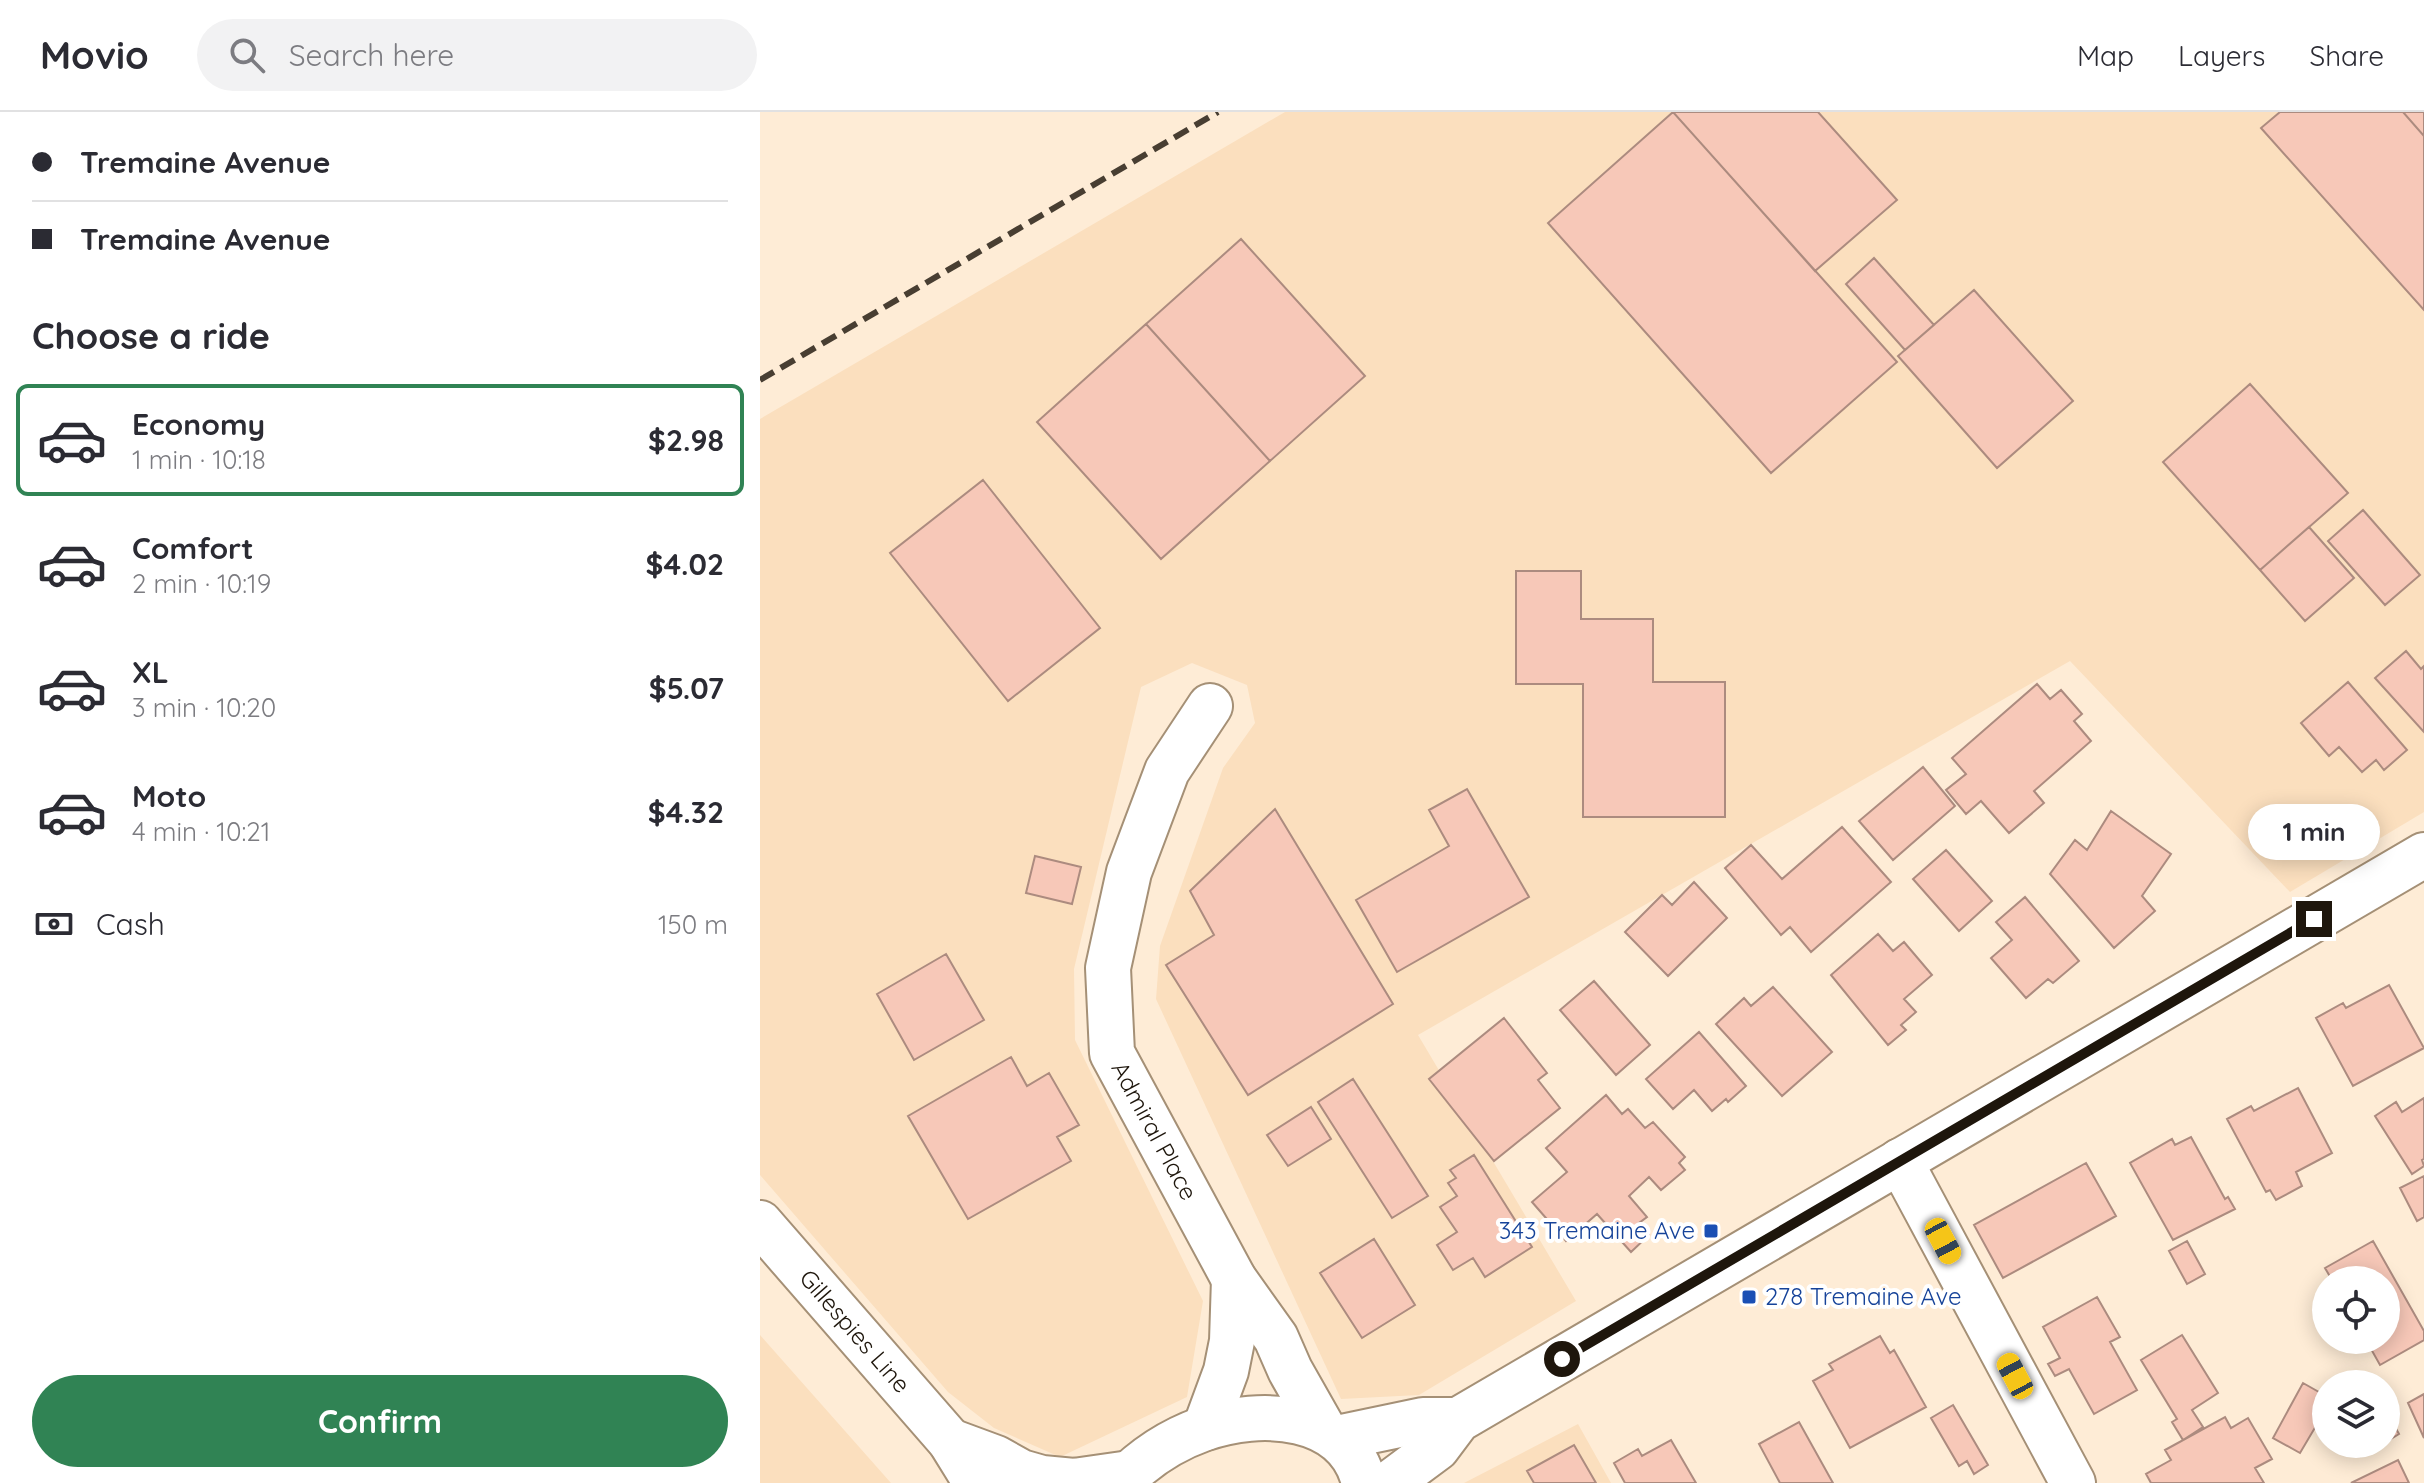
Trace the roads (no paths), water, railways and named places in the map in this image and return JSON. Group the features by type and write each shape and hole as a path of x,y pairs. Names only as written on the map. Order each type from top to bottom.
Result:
{"street":[{"name":"Admiral Place","path":"1210,706 1167,771 1129,872 1108,968 1112,1053 1234,1279 1276,1338 1290,1370 1331,1434 1350,1450 1359,1464 1364,1483"},
{"path":"1390,1483 1437,1448 1458,1420 2424,855"},
{"path":"1900,1161 2073,1483"},
{"name":"Gillespies Line","path":"760,1223 950,1441 976,1483"},
{"path":"1205,1428 1226,1371 1232,1341 1234,1279"},
{"path":"1125,1478 1177,1440 1236,1420 1300,1422 1331,1434 1423,1420 1458,1420"},
{"name":"Gillespies Line","path":"950,1441 1042,1478 1074,1481 1125,1478"}],"railway":[{"path":"760,380 1218,112"}],"place":[{"name":"343 Tremaine Ave","path":"1711,1231"},
{"name":"278 Tremaine Ave","path":"1749,1297"}]}
